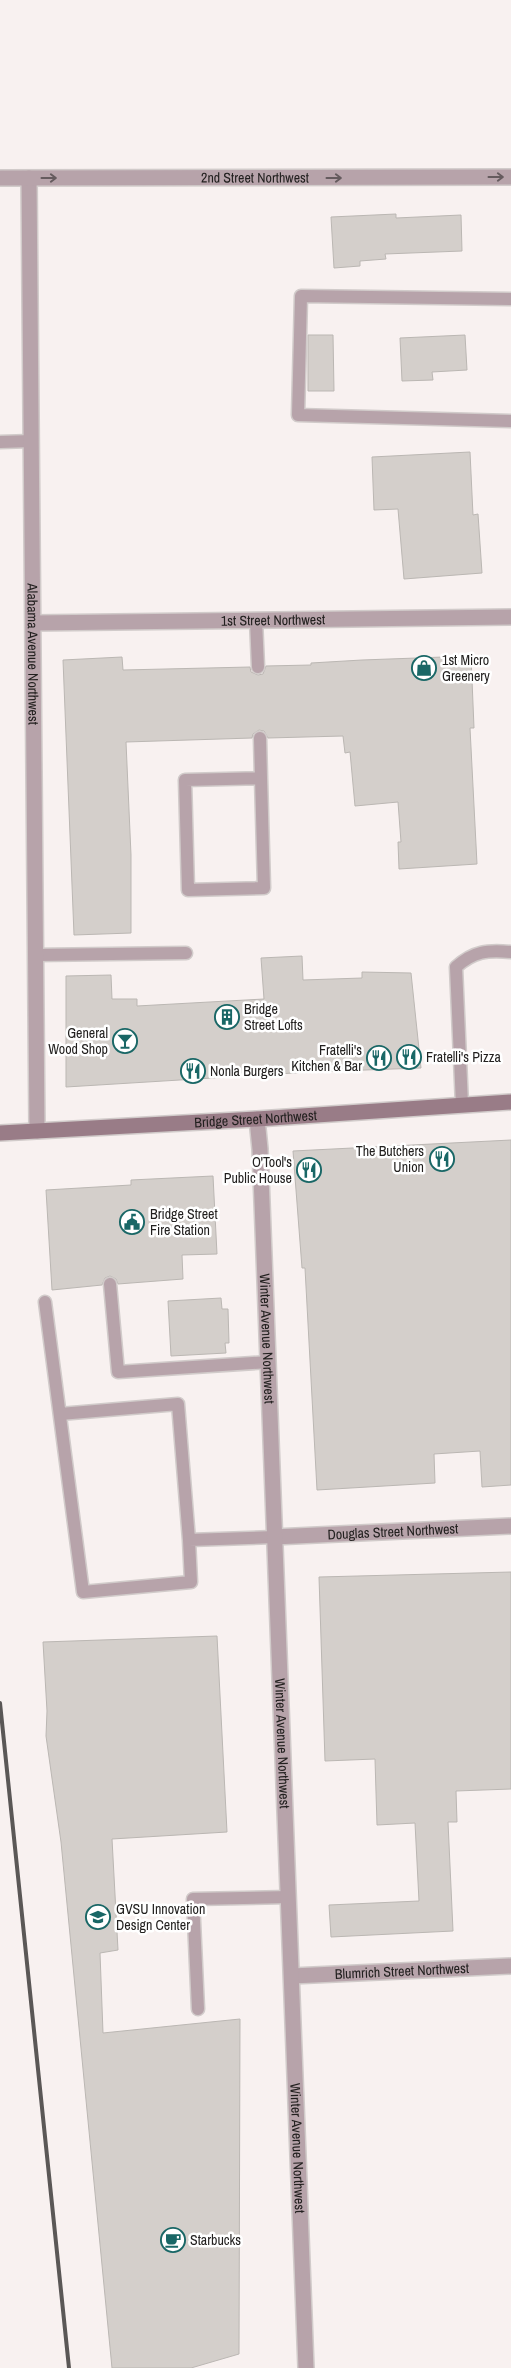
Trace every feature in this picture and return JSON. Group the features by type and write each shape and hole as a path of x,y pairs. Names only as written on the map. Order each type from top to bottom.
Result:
{"main road":[{"name":"Bridge Street Northwest","path":"0,1133 256,1119 511,1102"}],"street":[{"name":"2nd Street Northwest","path":"0,178 511,178"},
{"name":"Alabama Avenue Northwest","path":"29,178 37,1131"},
{"name":"1st Street Northwest","path":"34,623 511,617"},
{"name":"Winter Avenue Northwest","path":"256,1119 260,1149 269,1362 306,2368"},
{"name":"Douglas Street Northwest","path":"274,1537 511,1526"},
{"name":"Blumrich Street Northwest","path":"292,1976 511,1966"}],"lane":[{"path":"511,298 301,296 298,414 511,421"},
{"path":"0,442 32,441"},
{"path":"256,620 258,667"},
{"path":"260,738 264,888 188,890 185,780 261,778"},
{"path":"462,1105 456,968 468,956 492,951 511,952"},
{"path":"36,955 186,953"},
{"path":"110,1284 118,1372 269,1362"},
{"path":"45,1302 83,1592 191,1582 178,1404 60,1414"},
{"path":"188,1540 274,1537"},
{"path":"198,2009 193,1899 289,1897"}],"building":[{"path":"396,214 396,218 461,215 462,251 385,254 386,259 360,261 360,266 334,268 331,217"},
{"path":"308,335 333,335 334,391 308,391"},
{"path":"465,335 467,370 432,372 433,380 402,381 400,338"},
{"path":"470,452 473,515 478,514 482,573 404,579 398,509 374,510 372,457"},
{"path":"471,656 474,728 470,728 477,864 399,869 398,842 401,842 398,802 355,806 350,752 345,753 343,736 268,738 264,731 259,730 253,734 252,738 126,742 131,855 131,933 74,935 63,660 122,657 123,670 250,667 251,672 258,675 263,674 266,666"},
{"path":"302,956 303,980 362,978 362,972 411,973 421,1068 310,1072 66,1087 66,976 111,975 112,999 137,999 137,1006 264,999 261,958"},
{"path":"511,1140 511,1485 482,1487 480,1451 434,1454 435,1483 317,1490 305,1268 302,1268 293,1151"},
{"name":"Bridge Street Fire Station","path":"213,1176 217,1254 182,1255 183,1279 118,1284 116,1279 110,1276 105,1278 102,1285 52,1290 46,1190 131,1185 131,1180"},
{"path":"221,1298 222,1309 228,1309 229,1343 225,1343 226,1353 171,1356 168,1301"},
{"path":"511,1572 511,1789 456,1791 457,1822 448,1822 453,1931 331,1937 329,1905 419,1901 415,1823 377,1825 375,1759 325,1761 319,1577"},
{"path":"217,1636 227,1832 112,1839 118,1950 100,1953 103,2033 240,2019 239,2354 191,2368 112,2368 61,1842 46,1736 47,1711 43,1642"}],"railway":[{"path":"0,1703 69,2368"}],"place":[{"name":"1st Micro Greenery","path":"424,668"},
{"name":"Bridge Street Lofts","path":"227,1017"},
{"name":"General Wood Shop","path":"125,1041"},
{"name":"Fratelli's Pizza","path":"409,1057"},
{"name":"Fratelli's Kitchen & Bar","path":"379,1058"},
{"name":"Nonla Burgers","path":"193,1071"},
{"name":"The Butchers Union","path":"442,1159"},
{"name":"O'Tool's Public House","path":"309,1170"},
{"name":"Bridge Street Fire Station","path":"132,1222"},
{"name":"GVSU Innovation Design Center","path":"98,1917"},
{"name":"Starbucks","path":"173,2240"}]}
